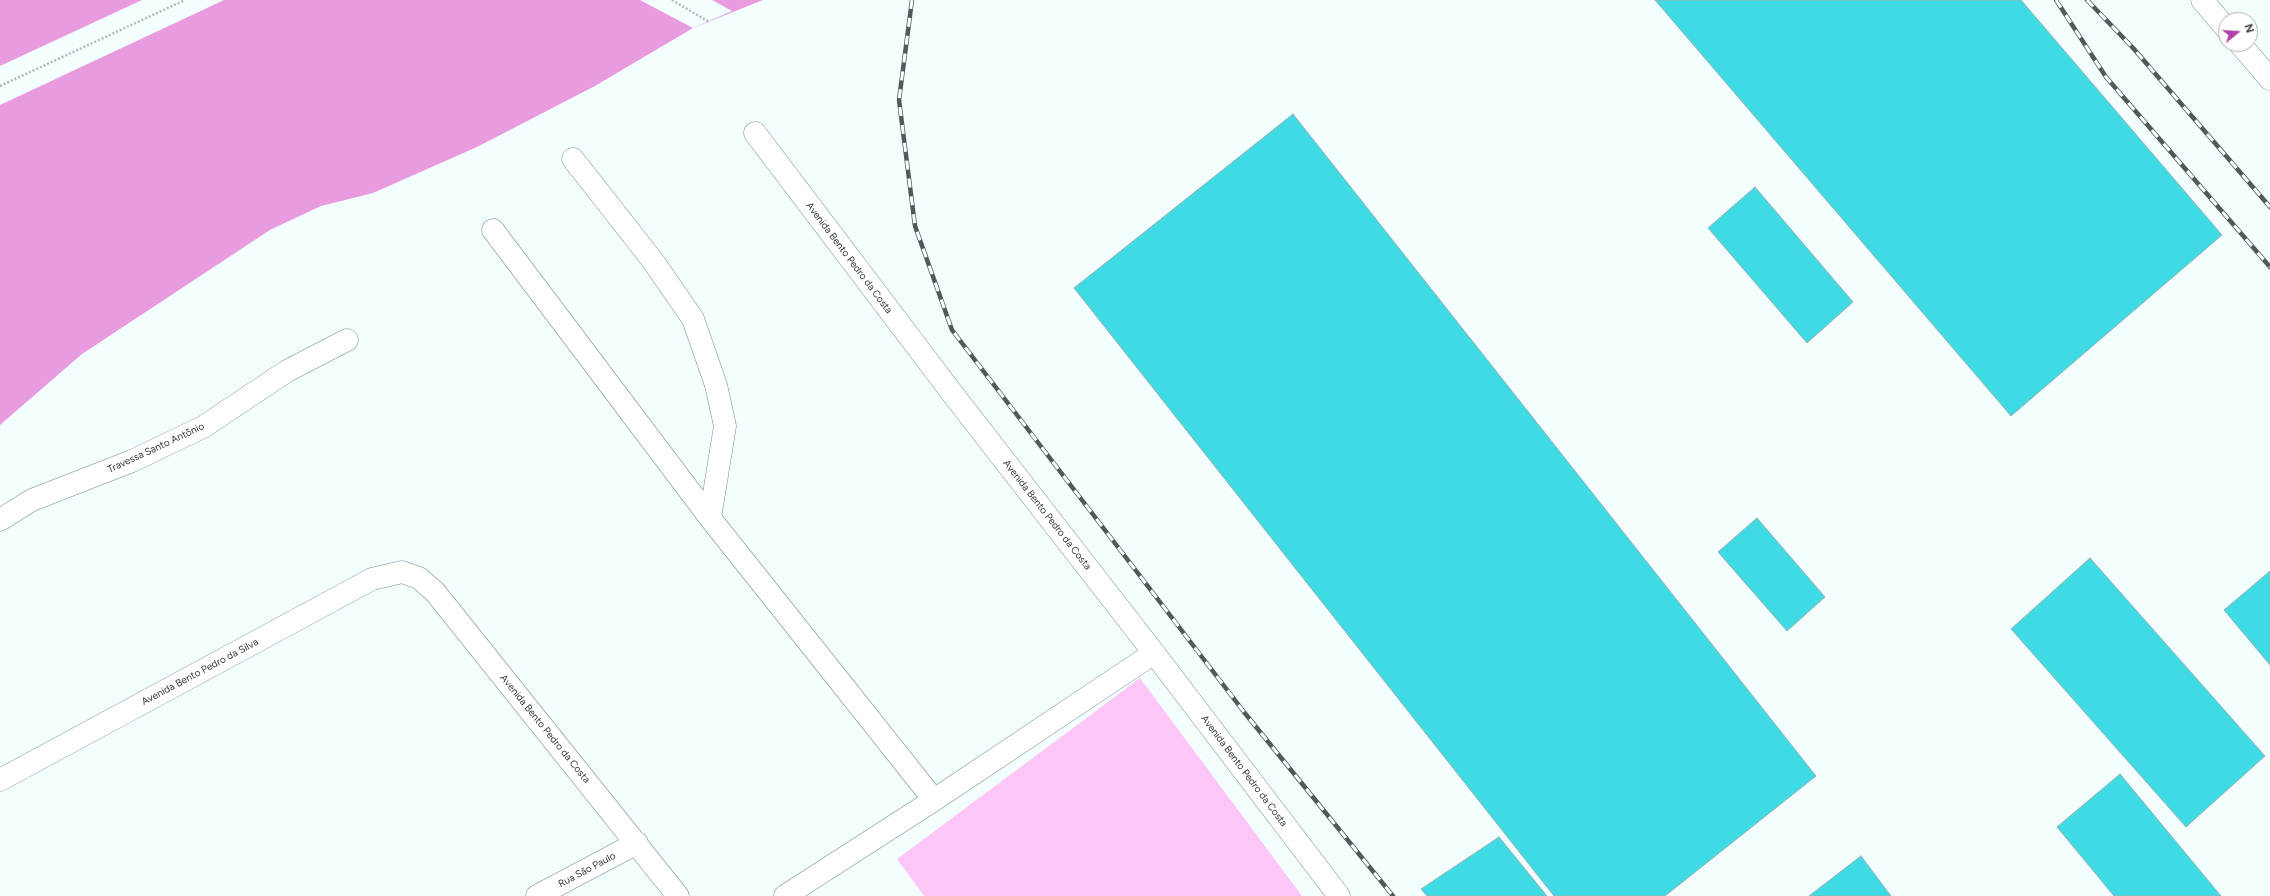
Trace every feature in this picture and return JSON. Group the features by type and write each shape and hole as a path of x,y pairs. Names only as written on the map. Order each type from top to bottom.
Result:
{"street":[{"path":"2202,0 2218,19"},
{"path":"2247,52 2270,79"},
{"name":"Avenida Bento Pedro da Costa","path":"755,133 952,393 1154,653 1339,896"},
{"path":"573,159 653,261 693,319 716,385 724,426 710,518"},
{"path":"493,230 710,518 934,800"},
{"name":"Travessa Santo Antônio","path":"0,520 32,500 132,461 203,427 287,371 347,340"},
{"name":"Avenida Bento Pedro da Costa","path":"402,572 419,578 435,592 678,896"},
{"name":"Avenida Bento Pedro da Silva","path":"0,780 372,579 402,572"},
{"path":"785,896 934,800 1154,653"},
{"name":"Rua São Paulo","path":"537,896 637,843"}],"path":[{"path":"0,86 185,0"},
{"path":"672,0 709,22"}],"shaded area":[{"path":"0,0 763,0 693,28 595,86 477,147 373,193 321,206 270,230 82,354 0,425"},
{"path":"1140,678 1302,896 924,896 897,859"}],"pier":[{"path":"142,0 224,0 0,105 0,66"},
{"path":"640,0 712,0 732,11 693,28"}],"building":[{"path":"1655,0 2021,0 2222,235 2011,416"},
{"path":"1293,114 1816,776 1665,896 1554,896 1074,288"},
{"path":"1755,187 1853,302 1807,343 1708,228"},
{"path":"1757,518 1825,597 1787,631 1718,552"},
{"path":"2090,558 2265,756 2186,827 2011,629"},
{"path":"2270,571 2270,665 2224,610"},
{"path":"2120,774 2221,896 2114,896 2057,827"},
{"path":"1499,837 1547,896 1427,896 1421,889"},
{"path":"1861,856 1891,896 1809,896"}],"railway":[{"path":"912,0 899,100 915,226 952,330 1244,712 1393,896"},
{"path":"2056,0 2106,77 2270,267"},
{"path":"2087,0 2134,49 2270,207"}]}
